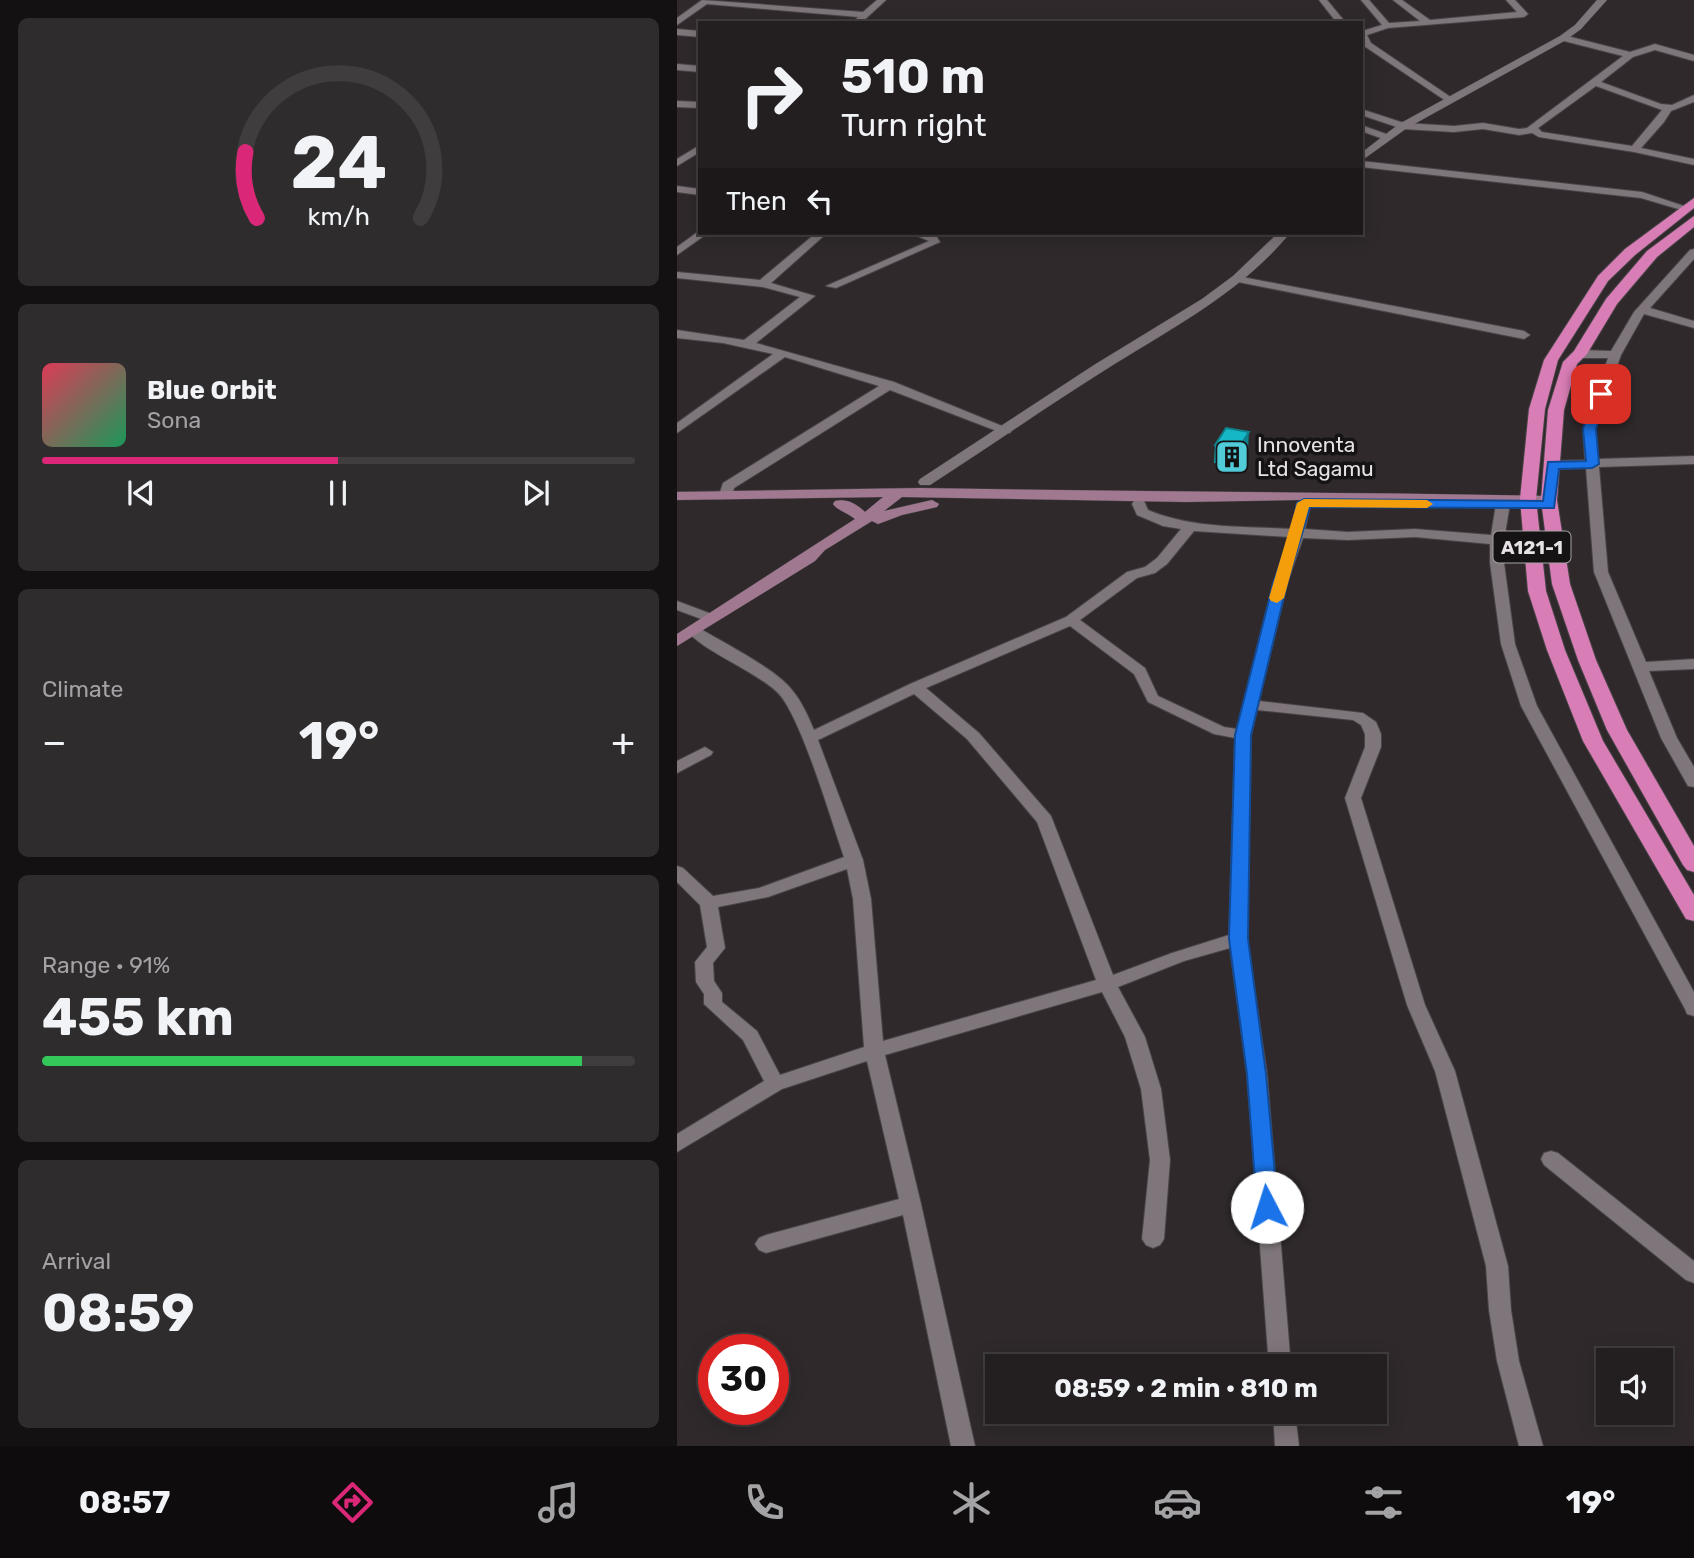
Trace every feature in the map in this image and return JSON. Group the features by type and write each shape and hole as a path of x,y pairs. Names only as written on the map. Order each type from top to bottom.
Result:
{"highway":[{"name":"A121-1","path":"1691,210 1611,302 1581,354 1570,362 1556,410 1549,503 1561,584 1587,660 1617,730 1694,865"},
{"name":"A121-1","path":"1691,210 1630,251 1603,279 1551,360 1537,409 1528,502 1537,591 1555,650 1593,741 1694,915"}],"main road":[{"path":"677,642 809,558 829,551 902,498 923,487 1186,498 1298,496 1549,503"},
{"path":"677,496 902,498 932,504 1528,502"},
{"path":"677,505 884,503 902,498"},
{"path":"871,520 884,503"},
{"path":"840,504 871,520"},
{"path":"871,520 932,504"}],"street":[{"path":"677,22 707,0 865,15"},
{"path":"858,21 882,0"},
{"path":"1323,0 1340,21"},
{"path":"1365,0 1387,26"},
{"path":"1397,0 1429,23"},
{"path":"1449,100 1364,42 1363,35 1387,26 1524,14 1510,0"},
{"path":"1363,156 1403,126 1563,38 1578,27 1602,0"},
{"path":"677,32 698,34"},
{"path":"1563,38 1630,55"},
{"path":"1532,130 1630,55 1655,47 1694,58"},
{"path":"677,67 698,69"},
{"path":"1595,83 1668,108"},
{"path":"1634,149 1661,120 1668,108 1694,98"},
{"path":"677,104 698,105"},
{"path":"1363,113 1403,126 1454,129 1483,126 1519,132 1532,130 1694,162"},
{"path":"1363,129 1386,137"},
{"path":"677,146 698,147"},
{"path":"677,163 698,148"},
{"path":"1363,164 1642,195 1691,210"},
{"path":"677,189 698,192"},
{"path":"677,251 700,235"},
{"path":"763,284 820,235"},
{"path":"832,286 935,242 931,236 926,235"},
{"path":"923,487 1099,368 1206,302 1237,279 1282,235"},
{"path":"1693,781 1669,738 1601,572 1593,504 1589,429 1616,355 1638,314 1694,253"},
{"path":"677,275 763,284 809,296 746,344"},
{"path":"1237,279 1308,295 1412,311 1524,335"},
{"path":"1644,310 1694,325"},
{"path":"677,344 682,335 746,344 891,385 1006,430"},
{"path":"677,429 783,354"},
{"path":"1581,354 1616,355"},
{"path":"726,495 728,486 891,385"},
{"path":"1553,465 1694,460"},
{"path":"1279,1354 1257,1074 1238,939 1243,735 1280,584 1298,532 1304,503"},
{"path":"1139,504 1142,512 1168,523 1190,527 1348,536 1415,533 1497,540"},
{"path":"1503,504 1497,540 1497,563 1508,644 1529,706 1694,1009"},
{"path":"809,738 915,687 1071,620 1132,575 1150,570 1162,561 1190,527"},
{"path":"677,605 712,619"},
{"path":"1071,620 1140,671 1144,676 1148,695 1153,699 1220,731 1243,735"},
{"path":"694,631 769,677 785,691 798,711 854,860 862,899 874,1051 911,1204 963,1446"},
{"path":"1641,667 1694,664"},
{"path":"915,687 973,736 1045,820 1107,984 1135,1037 1151,1089 1160,1160 1153,1239"},
{"path":"1252,705 1357,716 1368,722 1373,734 1373,747 1353,798 1416,1005 1445,1071 1497,1266 1508,1361 1532,1446"},
{"path":"677,768 705,752"},
{"path":"709,903 762,893 854,860"},
{"path":"677,872 709,903 716,948 704,962 705,982 713,993 713,1004 750,1036 774,1084"},
{"path":"677,1144 774,1084 874,1051 1107,984 1178,957 1238,939"},
{"path":"1551,1159 1694,1274"},
{"path":"766,1244 911,1204"},
{"path":"1285,1424 1287,1446"}],"building":[{"path":"1226,428 1249,432 1238,449 1215,445"}],"slow traffic":[{"path":"1277,598 1298,532 1304,503 1427,504"}],"place":[{"name":"Innoventa Ltd Sagamu","path":"1232,457"}],"route":[{"path":"1267,1207 1257,1074 1238,939 1243,735 1280,584 1298,532 1304,503 1549,505 1553,465 1592,464 1589,429 1601,394"}]}
